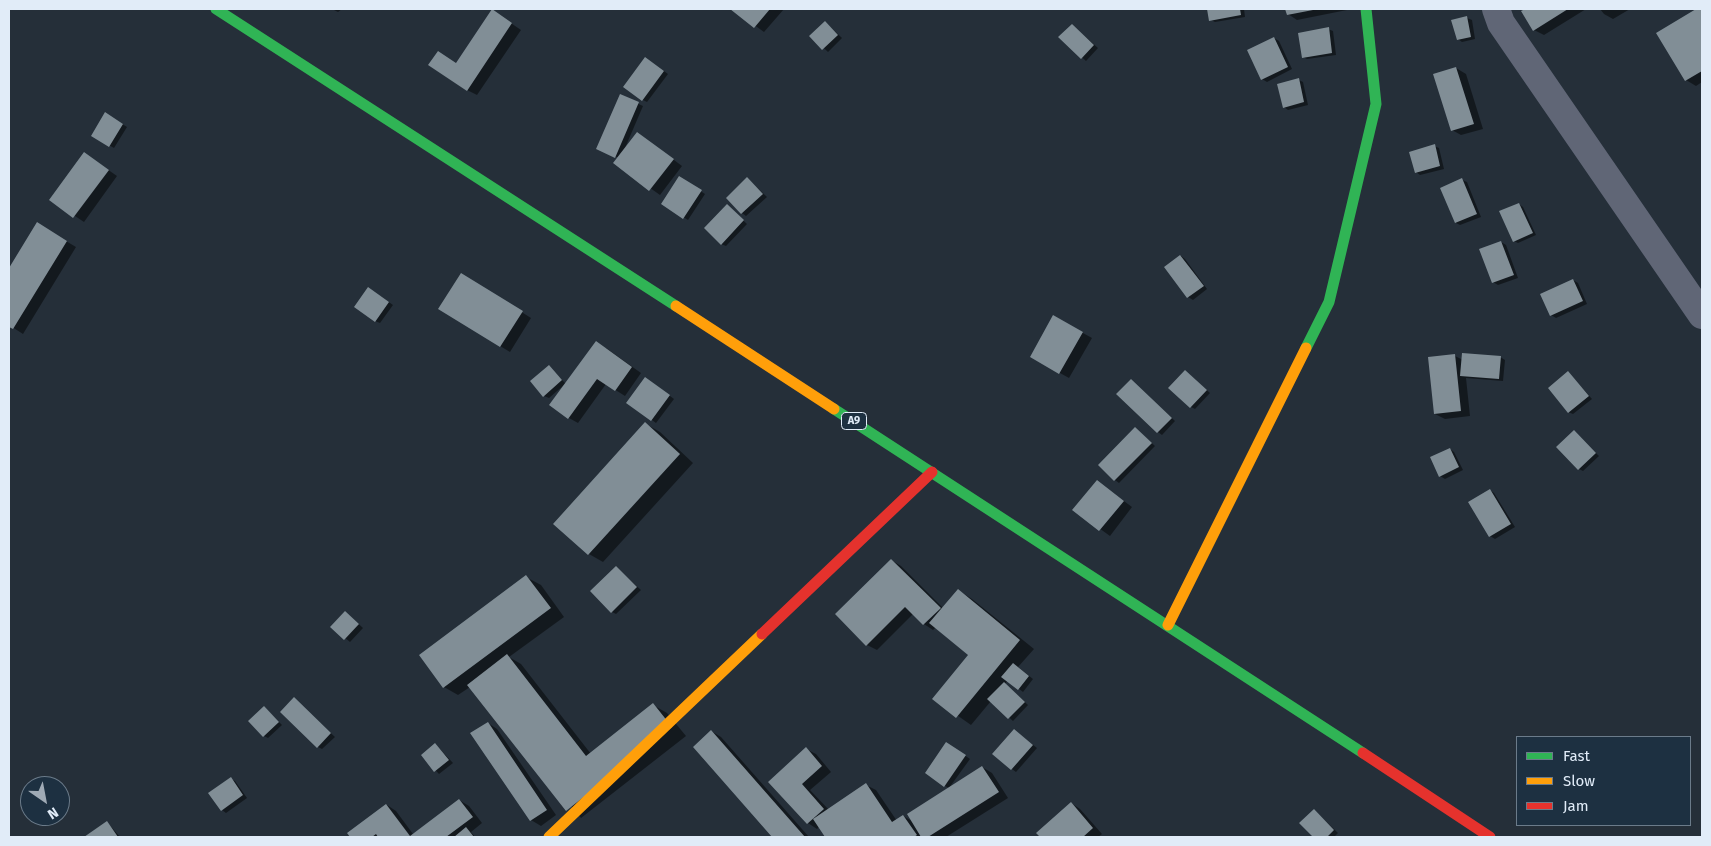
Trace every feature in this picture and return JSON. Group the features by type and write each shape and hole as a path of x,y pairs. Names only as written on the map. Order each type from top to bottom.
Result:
{"main road":[{"name":"A9","path":"216,9 1168,625 1490,837"},
{"path":"1168,625 1328,302 1376,104 1366,9"},
{"path":"549,837 932,472"}],"street":[{"path":"1496,9 1501,23 1702,316"}],"building":[{"path":"492,9 512,23 467,91 428,65 438,51 456,63"},
{"path":"730,9 770,9 754,28"},
{"path":"1207,9 1240,9 1241,15 1209,21"},
{"path":"1285,9 1313,9 1313,10 1287,15"},
{"path":"1525,9 1568,9 1533,31 1521,11"},
{"path":"1696,9 1702,9 1702,71 1685,81 1656,33"},
{"path":"1467,16 1471,37 1457,40 1451,20"},
{"path":"825,21 838,35 822,50 809,36"},
{"path":"1072,24 1094,45 1081,59 1058,37"},
{"path":"1329,27 1332,53 1302,58 1298,33"},
{"path":"1274,37 1288,67 1261,80 1247,50"},
{"path":"645,57 664,71 642,101 623,87"},
{"path":"1456,67 1474,124 1451,131 1433,74"},
{"path":"1299,78 1304,102 1283,108 1277,84"},
{"path":"620,94 639,102 615,158 596,149"},
{"path":"105,112 123,124 109,147 91,136"},
{"path":"637,132 674,159 649,191 613,163"},
{"path":"1435,144 1440,166 1415,173 1409,152"},
{"path":"84,152 109,170 73,218 49,200"},
{"path":"679,176 702,190 683,219 661,204"},
{"path":"747,177 763,194 741,214 726,198"},
{"path":"1462,178 1477,214 1455,223 1440,188"},
{"path":"1519,203 1533,233 1513,242 1499,211"},
{"path":"727,204 744,220 721,245 704,228"},
{"path":"37,222 67,241 13,329 9,327 9,268"},
{"path":"1501,241 1514,275 1492,283 1479,249"},
{"path":"1180,255 1204,286 1187,298 1164,267"},
{"path":"461,273 523,311 500,347 438,309"},
{"path":"1573,279 1583,301 1550,316 1540,294"},
{"path":"368,287 389,302 375,322 354,307"},
{"path":"1053,315 1083,332 1059,374 1030,357"},
{"path":"596,341 632,367 615,391 597,379 568,419 549,405"},
{"path":"1462,353 1501,356 1499,379 1460,376"},
{"path":"1455,354 1461,411 1434,414 1428,357"},
{"path":"549,365 562,380 543,397 530,381"},
{"path":"1185,370 1207,390 1190,408 1168,388"},
{"path":"1568,371 1589,396 1568,413 1548,388"},
{"path":"645,377 670,395 651,421 626,403"},
{"path":"1131,379 1172,418 1157,433 1116,394"},
{"path":"645,422 680,454 588,555 553,524"},
{"path":"1135,427 1152,443 1114,481 1098,465"},
{"path":"1574,430 1596,453 1578,470 1556,447"},
{"path":"1450,448 1459,467 1439,477 1430,457"},
{"path":"1097,480 1124,501 1099,531 1072,510"},
{"path":"1490,489 1511,524 1489,537 1468,502"},
{"path":"891,559 941,608 923,625 905,607 866,646 835,614"},
{"path":"616,566 637,587 611,613 590,591"},
{"path":"526,575 551,608 443,688 419,655"},
{"path":"958,589 1020,640 956,718 932,699 968,655 929,623"},
{"path":"345,611 359,624 344,640 330,627"},
{"path":"507,654 586,756 653,703 672,727 566,811 467,685"},
{"path":"1013,663 1029,676 1018,690 1001,677"},
{"path":"1004,682 1025,702 1008,719 987,699"},
{"path":"294,697 331,733 317,748 280,712"},
{"path":"264,706 279,722 263,737 248,721"},
{"path":"488,722 547,810 530,821 470,733"},
{"path":"1014,729 1033,745 1011,770 992,754"},
{"path":"711,730 805,837 772,837 693,747"},
{"path":"946,742 966,755 944,787 925,773"},
{"path":"435,743 449,760 434,772 421,755"},
{"path":"806,747 822,766 802,784 824,809 807,824 768,782"},
{"path":"982,766 999,792 928,837 921,837 907,814"},
{"path":"231,777 243,795 221,811 208,793"},
{"path":"866,783 892,822 903,815 917,835 914,837 825,837 813,819"},
{"path":"459,799 473,817 446,837 378,837 376,834 372,837 350,837 347,833 386,804 410,836"},
{"path":"1071,802 1093,828 1083,837 1040,837 1036,833"},
{"path":"1314,809 1334,830 1327,837 1313,837 1299,823"},
{"path":"107,821 118,837 84,837"},
{"path":"466,827 474,837 454,837"}],"traffic: fast":[{"path":"216,9 676,306"},
{"path":"1306,348 1329,302 1376,104 1366,9"},
{"path":"834,409 1363,753"}],"traffic: slow":[{"path":"676,306 834,409"},
{"path":"1168,625 1306,348"},
{"path":"549,837 762,634"}],"traffic: jam":[{"path":"762,634 932,472"},
{"path":"1363,753 1490,837"}]}
